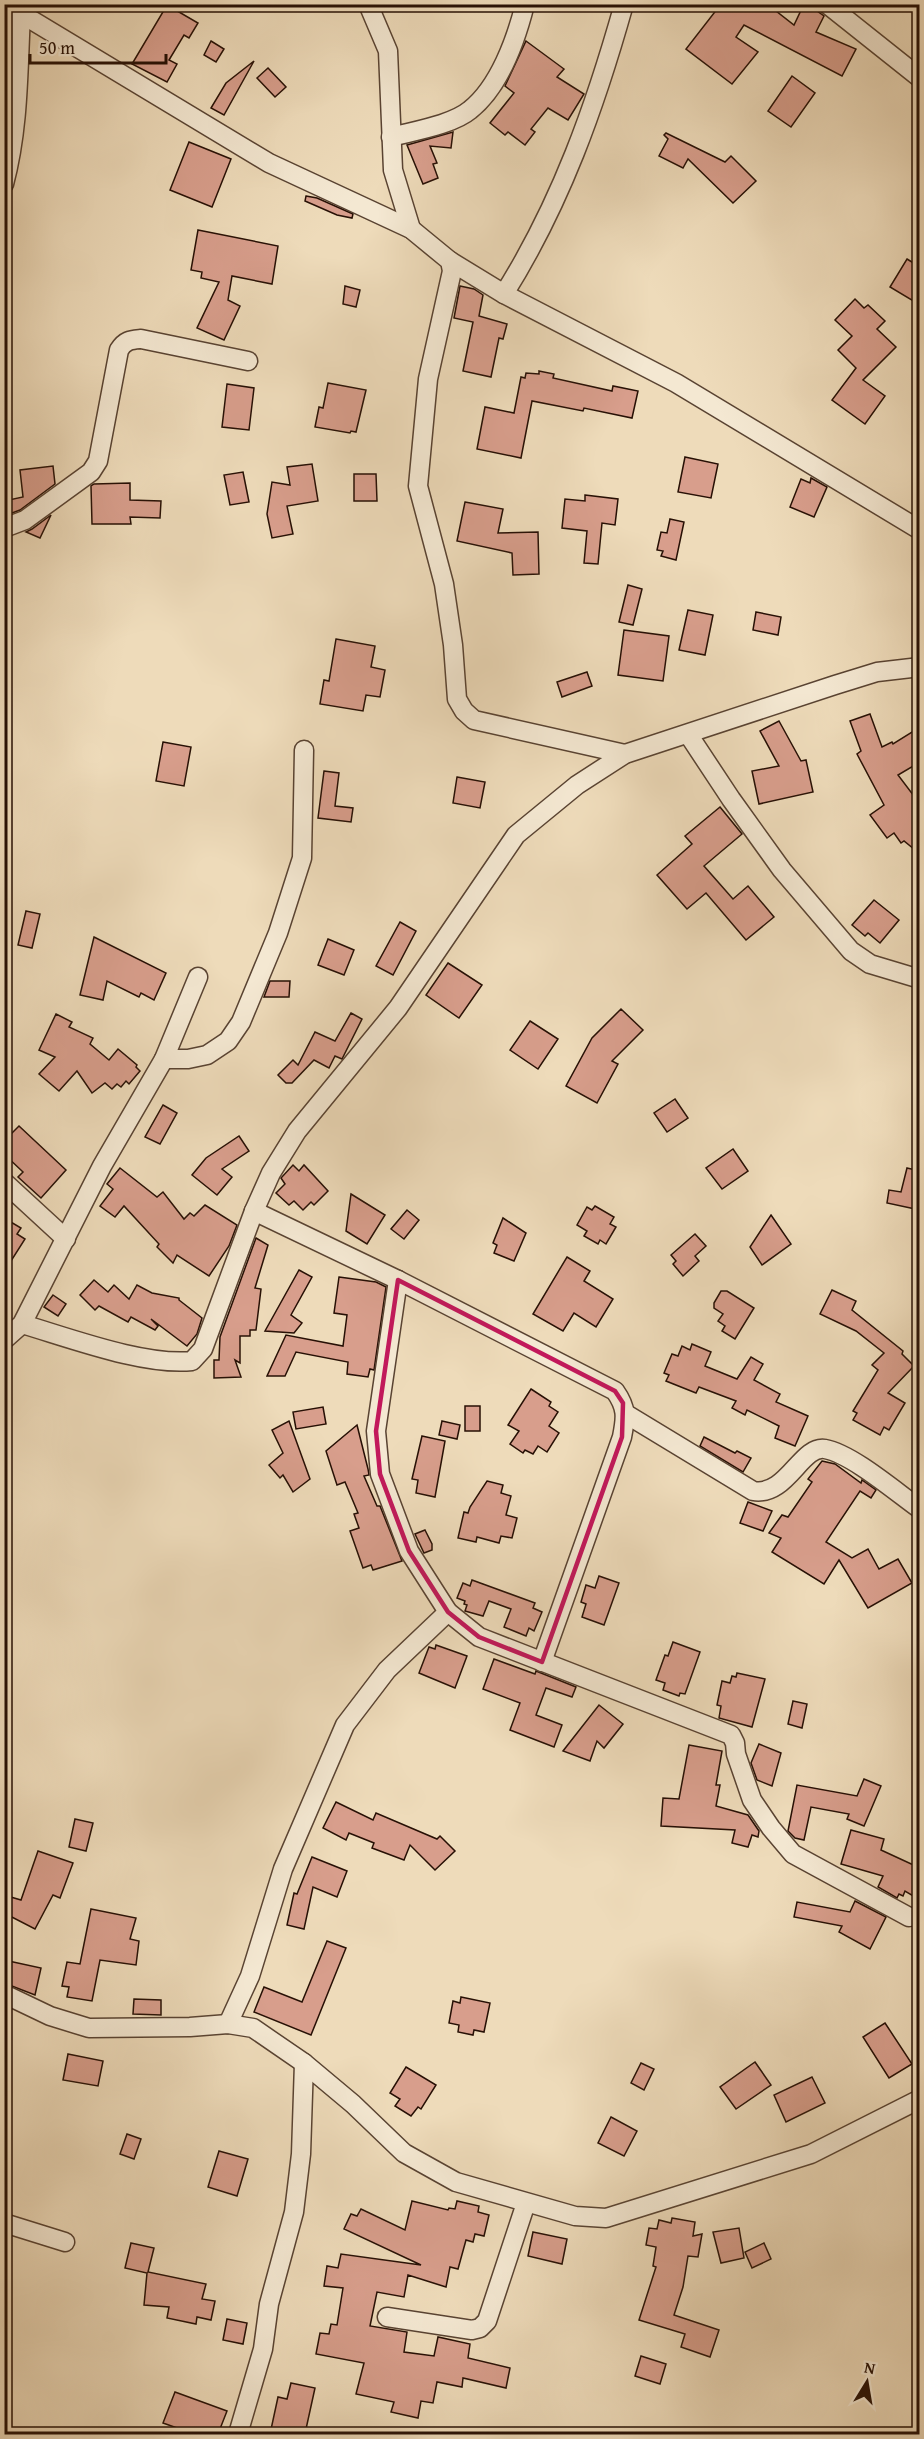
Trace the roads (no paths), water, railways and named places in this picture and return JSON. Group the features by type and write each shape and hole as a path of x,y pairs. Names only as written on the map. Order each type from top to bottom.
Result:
{"street":[{"path":"368,4 388,51 393,170 411,229"},
{"path":"391,137 443,123 469,112 489,91 517,37 525,4"},
{"path":"504,294 533,248 569,167 603,79 624,4"},
{"path":"827,4 920,78"},
{"path":"13,9 269,163 411,229 450,261 504,294 676,383 920,530"},
{"path":"4,184 11,158 17,118 13,9"},
{"path":"450,261 452,271 428,379 418,486 444,584 453,645 457,699 464,711 474,720 625,754"},
{"path":"4,528 25,520 91,472 98,460 119,350 123,344 130,340 141,339 248,361"},
{"path":"22,1324 130,1354 178,1362 192,1360 203,1349 254,1211 271,1173 297,1131 398,1008 516,835 577,785 625,754 877,672 920,667"},
{"path":"688,734 730,799 782,870 851,951 870,964 920,979"},
{"path":"164,1059 188,1059 207,1055 228,1041 241,1022 278,933 302,858 304,750"},
{"path":"4,1340 22,1324 102,1166 164,1059 198,977"},
{"path":"4,1182 66,1239"},
{"path":"254,1211 398,1280 615,1391 623,1403 626,1414 622,1437 542,1662"},
{"path":"398,1280 376,1431 380,1474 409,1551 448,1612 479,1637 731,1735 752,1800 793,1854 909,1917"},
{"path":"626,1414 753,1491 763,1493 774,1489 813,1452 823,1449 848,1458 920,1509"},
{"path":"228,2024 250,1976 283,1869 345,1725 387,1671 448,1612"},
{"path":"4,1994 50,2016 89,2028 190,2027 228,2024 253,2028 304,2063 353,2104 404,2153 456,2182 575,2216 606,2218 811,2154 920,2099"},
{"path":"238,2434 263,2349 269,2304 294,2212 301,2154 304,2063"},
{"path":"387,2317 472,2330 480,2328 487,2321 526,2203"},
{"path":"4,2223 65,2242"}]}
